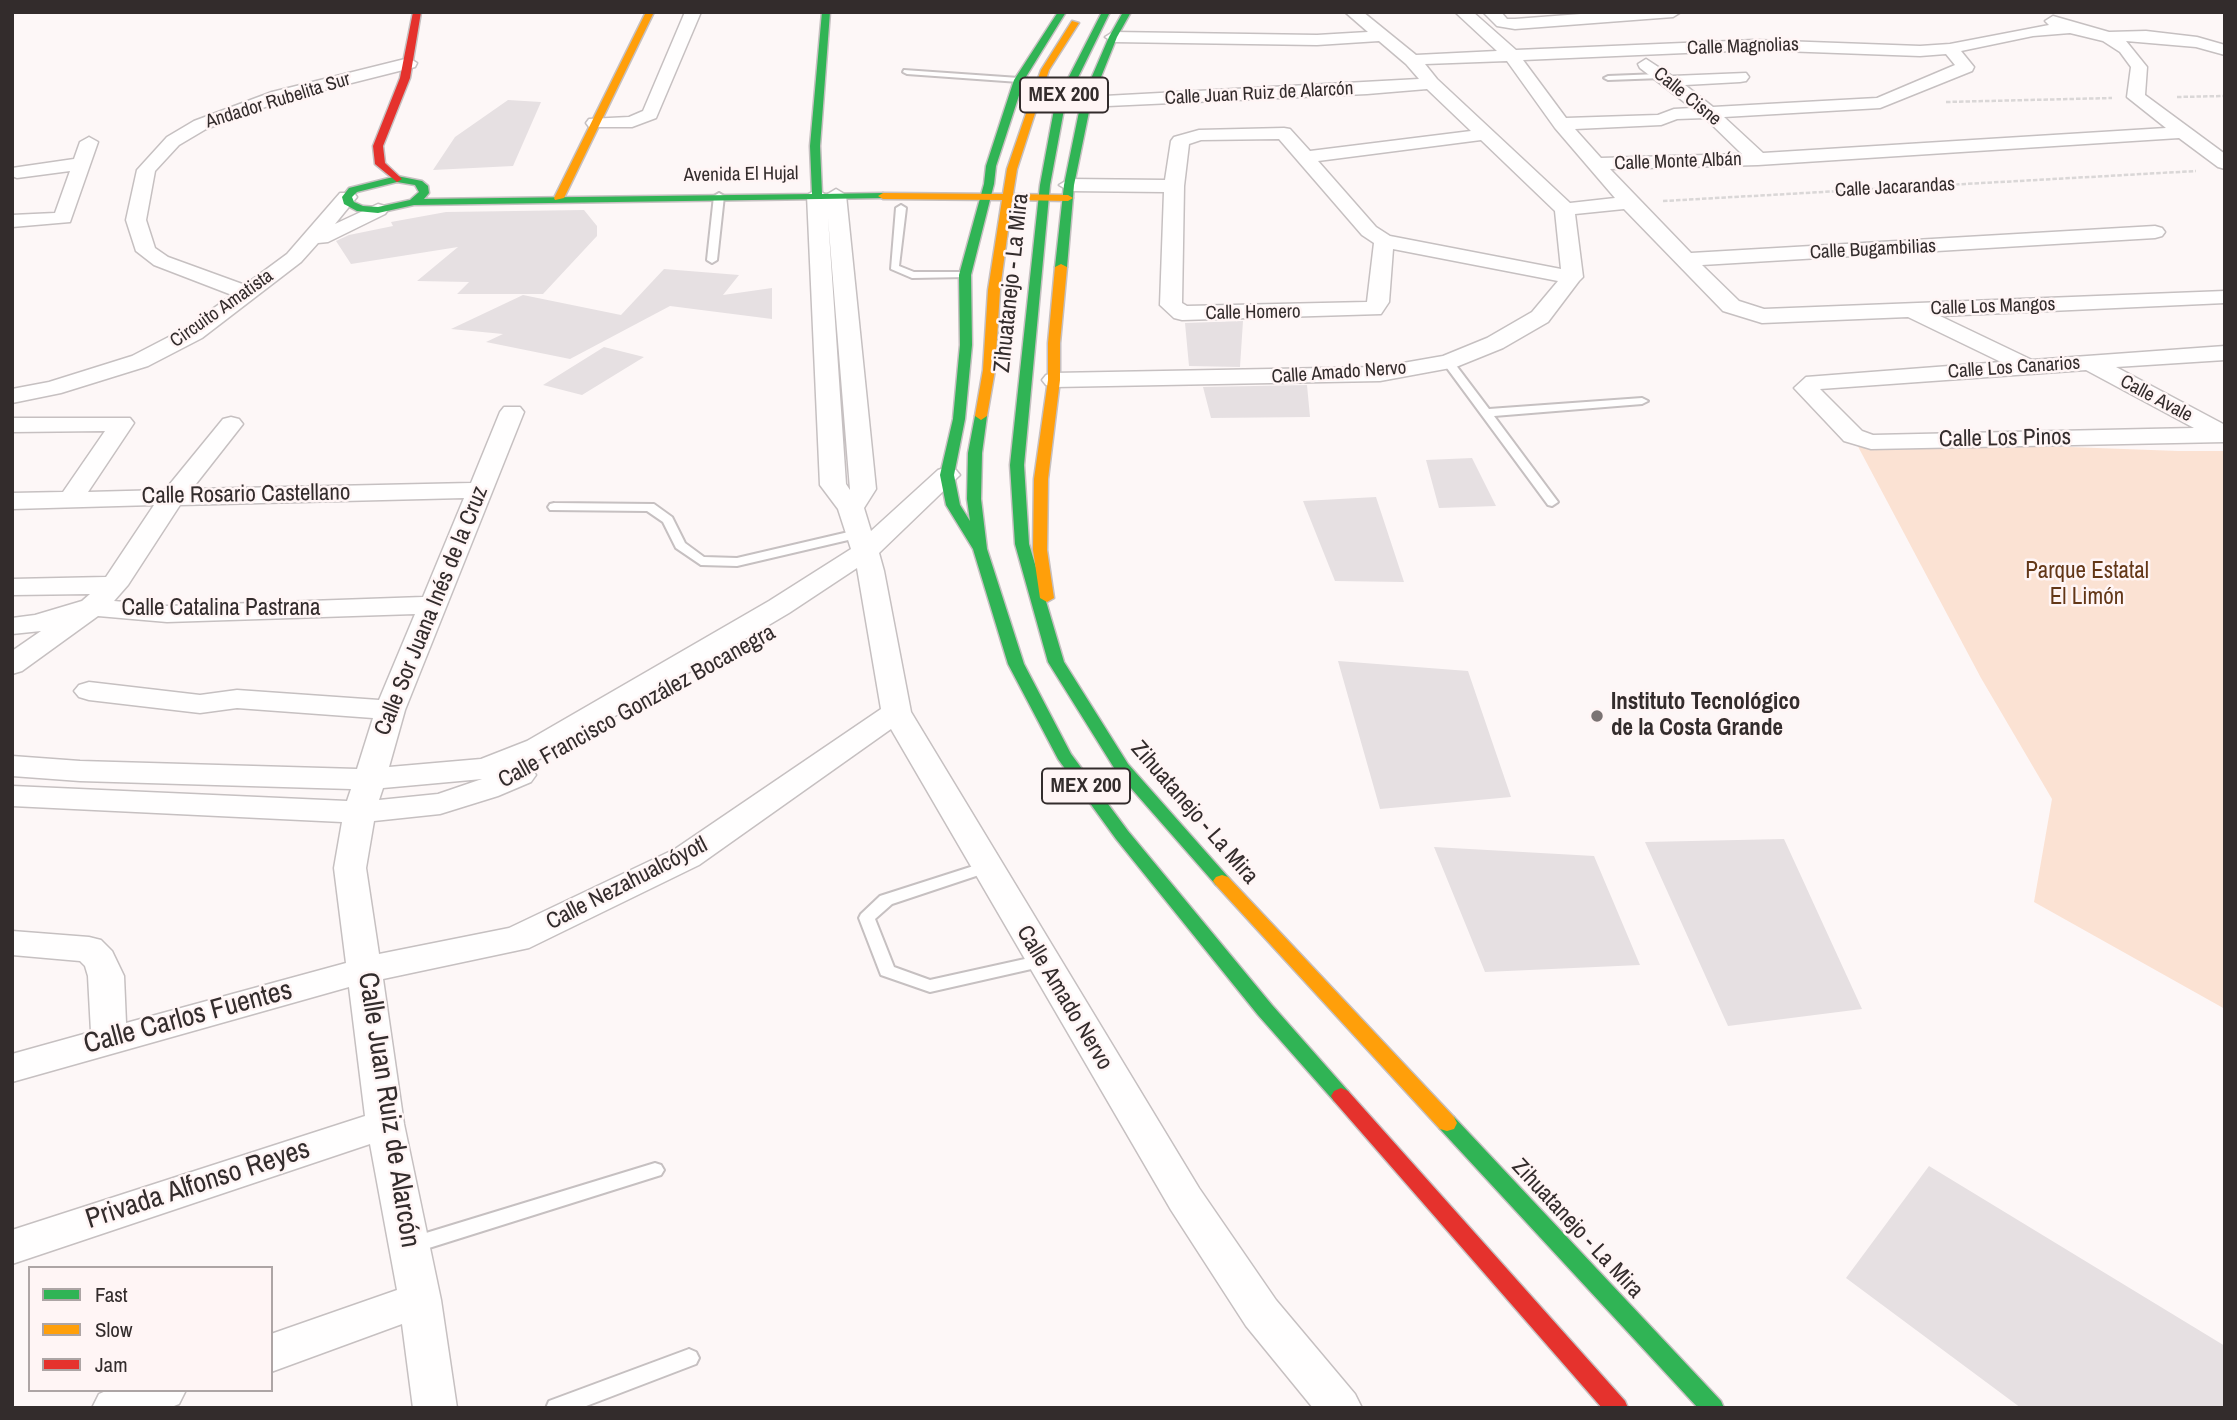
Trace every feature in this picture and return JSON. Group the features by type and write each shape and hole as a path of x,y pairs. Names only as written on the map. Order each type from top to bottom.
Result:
{"main road":[{"path":"397,179 380,164 379,146 410,63 417,12"},
{"path":"561,192 650,12"},
{"path":"826,12 819,103 826,189"},
{"path":"980,549 953,505 947,475 959,419 965,345 965,275 991,166 1019,80 1062,12"},
{"name":"Zihuatanejo - La Mira","path":"1082,12 1045,70 1034,97 1009,190 995,290 989,370 975,453 974,499 980,549 1016,664 1064,755 1122,835 1265,1010 1617,1408"},
{"name":"Zihuatanejo - La Mira","path":"1106,12 1092,35 1060,104 1044,191 1017,465 1022,544 1056,662 1122,767 1156,807 1713,1408"},
{"path":"1056,662 1040,550 1041,479 1054,380 1054,343 1069,191 1086,102 1113,37 1127,12"},
{"path":"819,103 840,104"},
{"path":"365,149 386,123"},
{"path":"351,170 348,182 349,204 360,209 378,210"},
{"path":"350,194 377,182 397,179"},
{"name":"Avenida El Hujal","path":"397,179 418,183 424,188 719,196 826,189"},
{"path":"414,202 421,197 424,188"},
{"name":"Avenida El Hujal","path":"378,210 414,202 561,192 826,189 1069,191"}],"street":[{"path":"594,123 632,121 650,114 693,12"},
{"path":"1353,12 1412,60 1431,83 1565,209 1572,277 1384,242"},
{"path":"1463,12 1512,56 1561,124 1629,203 1684,260"},
{"path":"1491,12 1503,23 1515,24 1674,12"},
{"path":"2037,12 2070,28 2109,37 2192,33 2225,35"},
{"path":"1620,15 1645,28"},
{"name":"Calle Magnolias","path":"1412,60 1800,44 1920,51 1950,49 2033,31 2070,28"},
{"path":"1113,37 1317,40 1381,36"},
{"path":"2146,36 2197,42 2225,50"},
{"path":"2109,37 2126,49 2139,67 2136,97 2225,163"},
{"path":"1561,124 1661,120 1674,114 1880,103 1966,67 1950,49"},
{"name":"Andador Rubelita Sur","path":"247,293 161,261 146,251 135,220 146,170 173,141 200,125 278,96 410,63"},
{"path":"1658,74 1740,78"},
{"name":"Calle Cisne","path":"1658,74 1709,113 1758,159"},
{"name":"Calle Juan Ruiz de Alarcón","path":"1086,102 1367,89 1431,83"},
{"name":"Calle Monte Albán","path":"1597,164 1758,159 2181,132"},
{"name":"Calle Homero","path":"1284,133 1307,156 1369,231 1384,242 1378,302 1373,309 1182,313 1171,304 1174,186 1181,138 1199,135 1284,133"},
{"path":"1307,156 1488,134"},
{"path":"12,221 63,218 89,142"},
{"path":"16,169 81,164"},
{"path":"1069,191 1174,186"},
{"name":"Calle Amado Nervo","path":"826,189 833,485 851,508 865,552 897,712 986,867 1185,1199 1261,1312 1340,1408"},
{"name":"Circuito Amatista","path":"305,247 350,194"},
{"path":"1565,209 1629,203"},
{"name":"Circuito Amatista","path":"12,396 53,388 141,361 194,333 305,247 346,223 378,210"},
{"name":"Calle Bugambilias","path":"1684,260 2155,232"},
{"name":"Calle Los Mangos","path":"1684,260 1731,306 1762,316 2225,297"},
{"name":"Calle Amado Nervo","path":"1054,380 1380,374 1448,362 1495,343 1540,317 1572,277"},
{"path":"1910,310 2028,366"},
{"name":"Calle Los Canarios","path":"1806,388 1814,382 2225,353"},
{"name":"Calle Avale","path":"2089,362 2224,435"},
{"name":"Calle Los Pinos","path":"1806,388 1853,436 1871,442 2224,435"},
{"name":"Calle Sor Juana Inés de la Cruz","path":"364,795 390,710 512,412"},
{"path":"12,425 122,423 70,500"},
{"path":"12,665 92,607 114,585 173,496 231,424"},
{"name":"Calle Francisco González Bocanegra","path":"12,766 364,795 440,804 487,789 535,768 802,615 947,475"},
{"name":"Calle Rosario Castellano","path":"12,501 479,491"},
{"name":"Calle Catalina Pastrana","path":"12,587 114,585"},
{"name":"Calle Catalina Pastrana","path":"12,626 38,623 92,607 167,614 432,606"},
{"path":"89,691 200,704 237,699 390,710"},
{"name":"Calle Nezahualcóyotl","path":"365,970 517,939 600,901 687,857 897,712"},
{"name":"Calle Juan Ruiz de Alarcón","path":"364,795 350,868 385,1124 420,1300 435,1408"},
{"name":"Calle Francisco González Bocanegra","path":"12,796 364,795"},
{"path":"12,943 89,949 100,960 106,976 109,1040"},
{"name":"Calle Carlos Fuentes","path":"12,1068 365,970"},
{"name":"Privada Alfonso Reyes","path":"12,1247 385,1124"},
{"path":"273,1352 420,1300"},
{"path":"114,1408 158,1392"}],"lane":[{"path":"907,72 1019,80"},
{"path":"1608,78 1658,74"},
{"path":"712,260 719,196"},
{"path":"901,208 894,267 912,275 965,275"},
{"path":"1448,362 1552,502"},
{"path":"1486,413 1642,401"},
{"path":"554,507 650,507 668,520 680,545 701,561 737,562 865,552"},
{"path":"986,867 887,900 867,918 887,971 930,986 1043,961"},
{"path":"409,1246 656,1170"},
{"path":"556,1408 689,1358"}],"path":[{"path":"1880,103 2136,97"},
{"name":"Calle Jacarandas","path":"1629,203 2197,171"}],"green space":[{"name":"Parque Estatal El Limón","path":"1854,439 2225,451 2225,1009 2034,902 2052,799 1981,678"}],"building":[{"path":"508,100 541,102 513,166 433,170 455,137"},
{"path":"584,210 597,226 597,236 543,294 457,294 469,282 417,281 458,247 351,264 336,241 349,235 393,226 391,222 446,212"},
{"path":"664,269 739,275 723,295 772,288 772,319 670,306 570,359 486,342 503,334 451,329 523,295 621,315"},
{"path":"1243,321 1240,367 1189,366 1185,323"},
{"path":"604,347 644,357 582,395 543,385"},
{"path":"1307,385 1310,417 1211,418 1203,387"},
{"path":"1472,458 1496,506 1439,508 1426,460"},
{"path":"1376,497 1404,582 1335,581 1303,501"},
{"path":"1338,661 1468,671 1511,797 1380,809"},
{"path":"1784,839 1862,1009 1728,1026 1645,842"},
{"path":"1434,847 1594,856 1640,965 1485,972"},
{"path":"1929,1166 2225,1346 2225,1408 2021,1408 1846,1278"}],"traffic: fast":[{"path":"817,195 815,146 826,12"},
{"path":"980,549 953,505 947,475 959,419 966,345 965,275 989,184 991,166 1019,80 1062,12"},
{"path":"1106,12 1060,104 1045,185 1017,465 1022,544 1056,662 1122,767 1222,881"},
{"path":"1061,267 1069,185 1086,102 1113,37 1127,12"},
{"path":"397,179 418,183 424,188 424,193 414,202 378,210 361,209 349,204 347,197 353,190 397,179"},
{"path":"414,202 883,196"},
{"path":"981,416 975,453 974,499 980,549 1016,664 1064,755 1122,835 1265,1010 1341,1096"},
{"path":"1447,1123 1713,1408"}],"traffic: slow":[{"path":"559,198 650,12"},
{"path":"981,416 989,370 994,290 1012,169 1045,70 1075,23"},
{"path":"883,196 1068,198"},
{"path":"1047,598 1040,550 1041,479 1054,380 1054,343 1061,267"},
{"path":"1222,881 1447,1123"}],"traffic: jam":[{"path":"397,179 380,164 378,146 405,78 417,12"},
{"path":"1341,1096 1617,1408"}],"place":[{"name":"Instituto Tecnológico de la Costa Grande","path":"1597,716"}]}
